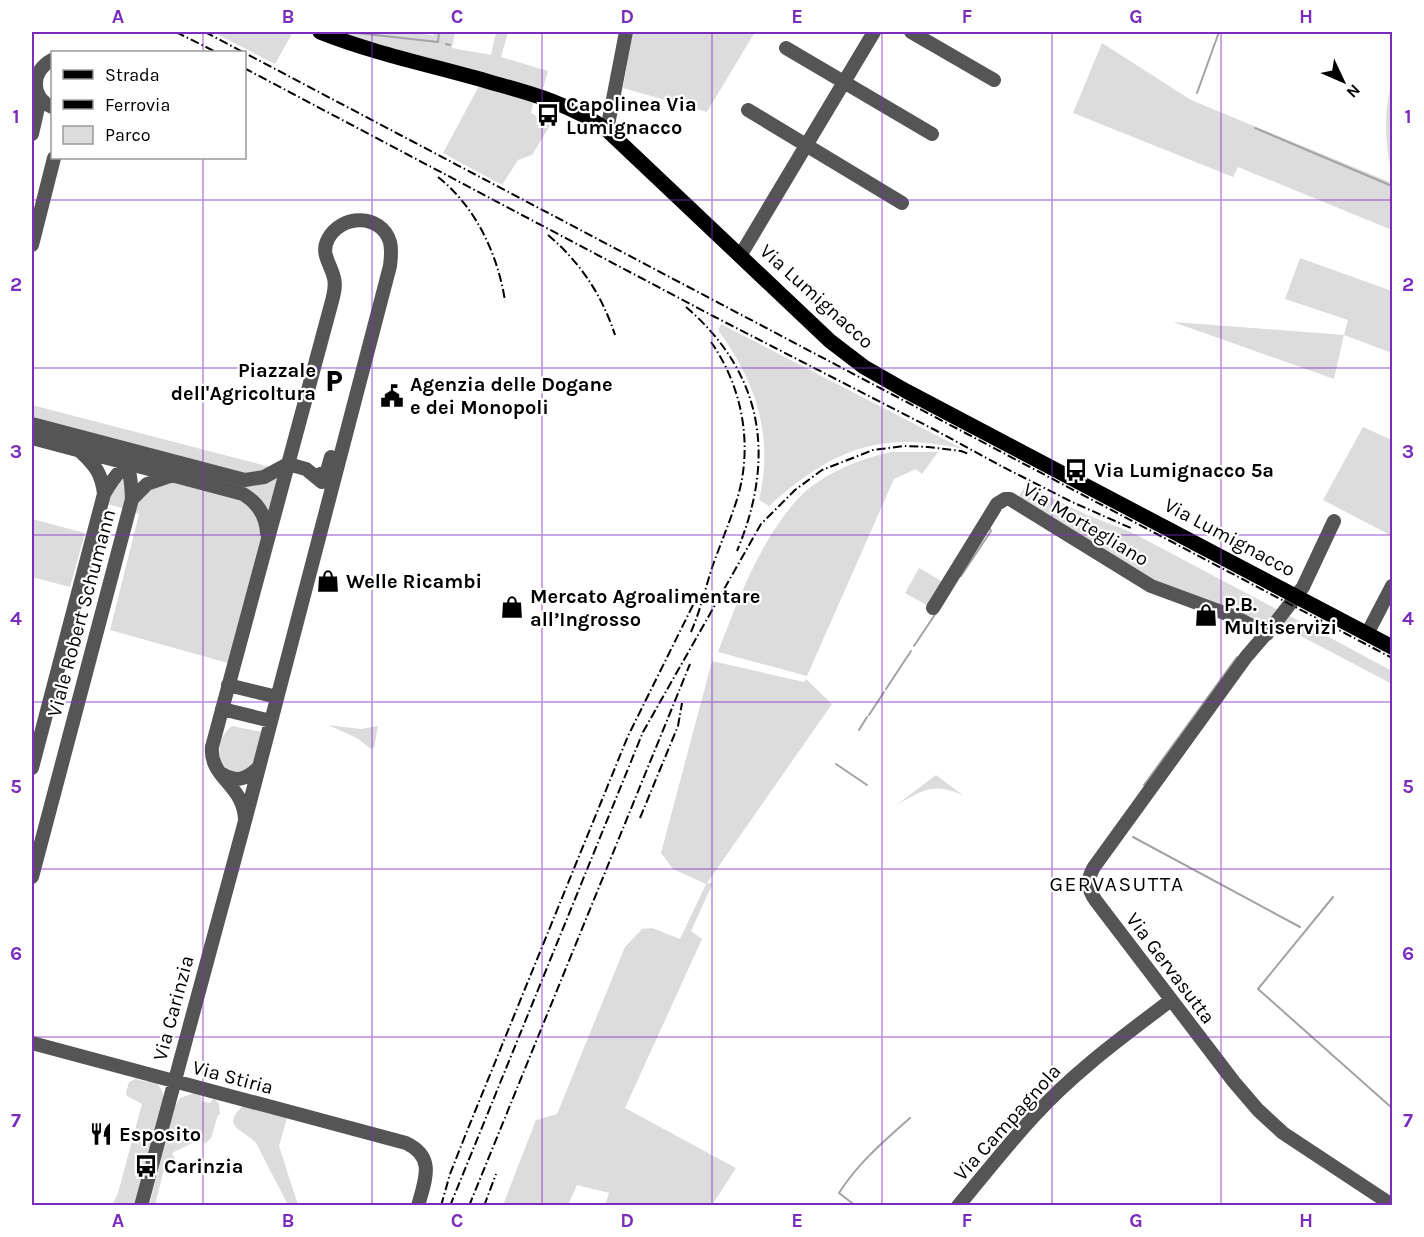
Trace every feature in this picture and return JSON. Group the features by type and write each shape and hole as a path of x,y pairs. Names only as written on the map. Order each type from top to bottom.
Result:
{"main road":[{"name":"Via Lumignacco","path":"320,32 540,96 567,106 607,130 830,341 864,367 1392,647"}],"street":[{"path":"607,130 626,32"},
{"path":"740,256 874,32"},
{"path":"911,32 994,80"},
{"path":"786,48 932,134"},
{"path":"51,61 45,64 36,77 40,99 51,106"},
{"path":"32,134 40,99"},
{"path":"748,110 902,203"},
{"path":"32,244 54,159"},
{"path":"358,219 375,224 383,231 390,243 390,266 245,821 245,812 239,795 218,771 211,756 335,289 334,277 326,261 325,247 334,231 348,221 358,219"},
{"path":"316,476 328,468 368,323 378,310"},
{"path":"32,424 245,480 264,477 288,464 306,469 316,476 329,495"},
{"path":"32,438 243,494 252,500 263,514 266,524 265,550"},
{"name":"Viale Robert Schumann","path":"32,877 132,499 131,475 127,463 114,447"},
{"name":"Viale Robert Schumann","path":"80,450 99,472 103,481 104,494"},
{"name":"Viale Robert Schumann","path":"32,768 104,494 117,473 127,463 146,454"},
{"name":"Viale Robert Schumann","path":"132,499 147,484 175,475"},
{"name":"Via Mortegliano","path":"933,608 997,504 1010,499 1151,586 1235,617 1266,634"},
{"name":"Via Lumignacco","path":"1296,596 1303,587 1334,522"},
{"path":"1367,634 1392,586"},
{"name":"Via Gervasutta","path":"1296,596 1246,657 1094,867 1088,879 1088,888 1234,1082 1266,1118 1291,1139 1392,1205"},
{"path":"228,685 277,697"},
{"path":"222,709 271,721"},
{"path":"218,771 236,780 246,777 258,768"},
{"name":"Via Carinzia","path":"141,1206 245,821"},
{"name":"Via Campagnola","path":"958,1206 1035,1114 1092,1061 1171,1000"},
{"name":"Via Stiria","path":"32,1043 410,1145 422,1154 426,1164 426,1174 418,1206"}],"green space":[{"path":"213,32 293,32 275,64"},
{"path":"334,32 402,32 433,35 434,32 455,32 452,48 491,55 496,32 508,32 501,57 548,71 542,92"},
{"path":"633,32 755,32 707,112 623,88"},
{"path":"1102,43 1191,100 1392,183 1392,230 1238,167 1233,177 1073,113"},
{"path":"479,86 534,101 531,113 551,124 532,155 518,160 502,185 443,153"},
{"path":"1390,88 1392,89 1392,175 1386,132"},
{"path":"1300,258 1392,291 1392,353 1344,335 1348,320 1285,299"},
{"path":"1173,322 1344,335 1334,379"},
{"path":"721,324 963,449 906,442 858,449 814,471 769,506 759,500 764,453 763,431 758,410 743,369 718,330"},
{"path":"32,405 270,467 248,475 32,419"},
{"path":"1363,427 1392,440 1392,536 1323,500"},
{"path":"891,452 938,452 922,474 916,469 894,479 807,676 718,652 750,574 770,536 795,502 815,484 839,470 865,459"},
{"path":"142,460 244,484 279,473 268,515 266,510"},
{"path":"123,477 126,481 125,509 107,504 110,493"},
{"path":"172,481 219,491 241,501 260,521 262,539 228,663 110,630 139,514 132,512 143,496"},
{"path":"1026,485 1087,515 1131,532 1280,611 1261,626 1161,586 1017,499"},
{"path":"32,519 85,533 70,587 32,577"},
{"path":"919,568 945,583 930,607 905,593"},
{"path":"1288,615 1392,671 1392,684 1280,625"},
{"path":"712,661 804,682 806,679 832,704 707,883 713,883 691,931 702,939 625,1108 736,1168 712,1205 605,1205 609,1193 577,1185 568,1205 503,1205 536,1120 557,1114 625,947 642,929 652,928 680,939 706,884 673,869 661,853"},
{"path":"328,725 361,729 378,726 374,748 371,749 357,738"},
{"path":"232,726 263,732 254,765 236,775 221,766 220,760 222,739"},
{"path":"936,775 964,796 944,789 928,790 895,806"},
{"path":"135,1079 148,1082 150,1080 155,1083 161,1088 164,1097 136,1205 112,1206 118,1193 142,1104 127,1096 126,1093 129,1082"},
{"path":"194,1093 200,1094 202,1101 210,1103 214,1098 219,1104 220,1115 218,1115 211,1138 205,1144 202,1138 172,1153 176,1161 163,1173 155,1205 149,1206 175,1106 180,1098"},
{"path":"243,1106 287,1118 279,1146 298,1205 288,1205 256,1143 236,1128 233,1119"}],"waterway":[{"path":"348,32 438,42 439,32"},
{"path":"1197,93 1219,32"},
{"path":"446,44 450,45"},
{"path":"1255,128 1392,186"},
{"path":"961,576 991,531 989,528"},
{"path":"914,646 936,613"},
{"path":"886,689 911,651"},
{"path":"1144,785 1237,657"},
{"path":"869,715 884,692"},
{"path":"859,730 867,717"},
{"path":"836,764 867,785"},
{"path":"1133,837 1300,927"},
{"path":"1333,897 1258,989 1392,1108"},
{"path":"856,1206 839,1193 863,1162 910,1118"}],"railway":[{"path":"176,32 214,51"},
{"path":"205,32 241,51"},
{"path":"246,54 1392,658"},
{"path":"246,69 1003,467 1072,502 1133,529"},
{"path":"438,177 464,203 483,233 497,266 505,301"},
{"path":"548,235 560,245 589,280 604,306 615,335"},
{"path":"686,307 712,333 732,360 747,389 755,419 759,451 756,483 749,517 737,551"},
{"path":"691,632 738,496 744,456 742,416 737,396 722,359 711,342"},
{"path":"450,1206 643,732 761,524 795,490 822,470 873,450 904,446 961,451 969,454"},
{"path":"441,1206 450,1174 465,1136 628,736 697,597"},
{"path":"469,1206 690,664"},
{"path":"640,818 678,726 682,703"},
{"path":"484,1206 496,1174"}],"place":[{"name":"Capolinea Via Lumignacco","path":"548,115"},
{"name":"Piazzale dell'Agricoltura","path":"334,381"},
{"name":"Agenzia delle Dogane e dei Monopoli","path":"392,396"},
{"name":"Via Lumignacco 5ª","path":"1076,470"},
{"name":"Welle Ricambi","path":"328,581"},
{"name":"Mercato Agroalimentare all’Ingrosso","path":"512,607"},
{"name":"P.B. Multiservizi","path":"1206,615"},
{"name":"Esposito","path":"101,1134"},
{"name":"Carinzia","path":"146,1166"}],"district":[{"name":"GERVASUTTA","path":"1117,884"}]}
